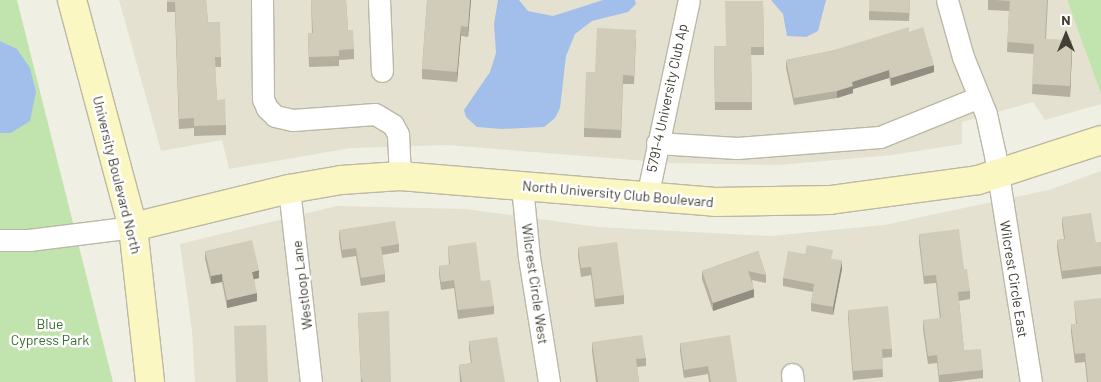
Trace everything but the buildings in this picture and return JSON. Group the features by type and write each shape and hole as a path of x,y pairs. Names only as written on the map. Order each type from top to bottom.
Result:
{"street":[{"name":"University Boulevard North","path":"72,0 133,227 150,382"},
{"path":"262,0 262,99 275,116 293,120 375,114 393,125 398,134 400,176"},
{"path":"380,0 382,72"},
{"name":"5791-4 University Club Ap","path":"647,197 689,0"},
{"name":"Wilcrest Circle East","path":"947,0 963,57 979,97 995,155 1031,382"},
{"path":"657,143 737,148 880,137 979,97"},
{"name":"North University Club Boulevard","path":"133,227 289,189 341,180 400,176 647,197 766,203 830,200 997,175 1101,140"},
{"name":"Wilcrest Circle West","path":"522,186 529,257 549,382"},
{"name":"Westloop Lane","path":"289,189 311,382"},
{"path":"0,240 29,240 133,227"}],"shaded area":[{"path":"119,0 1067,0 1101,94 1101,104 1045,120 1033,102 962,122 962,144 892,155 779,165 672,163 447,145 351,148 229,169 222,140 161,151"},
{"path":"1101,171 1101,382 195,382 192,331 180,244 337,206 465,209 598,227 770,236 884,225 1049,190"}],"green space":[{"name":"Blue Cypress Park","path":"0,0 17,0 113,382 0,382"},
{"path":"1067,0 1101,0 1101,94"}],"water":[{"path":"498,0 519,0 528,11 553,16 603,0 635,0 636,4 628,12 592,21 575,34 566,56 560,108 555,118 544,127 501,129 477,127 466,117 464,110 490,72 496,53 494,24"},
{"path":"771,0 826,0 818,31 806,37 787,36 783,14"},
{"path":"0,41 17,49 30,68 36,92 30,121 11,133 0,133"}]}
